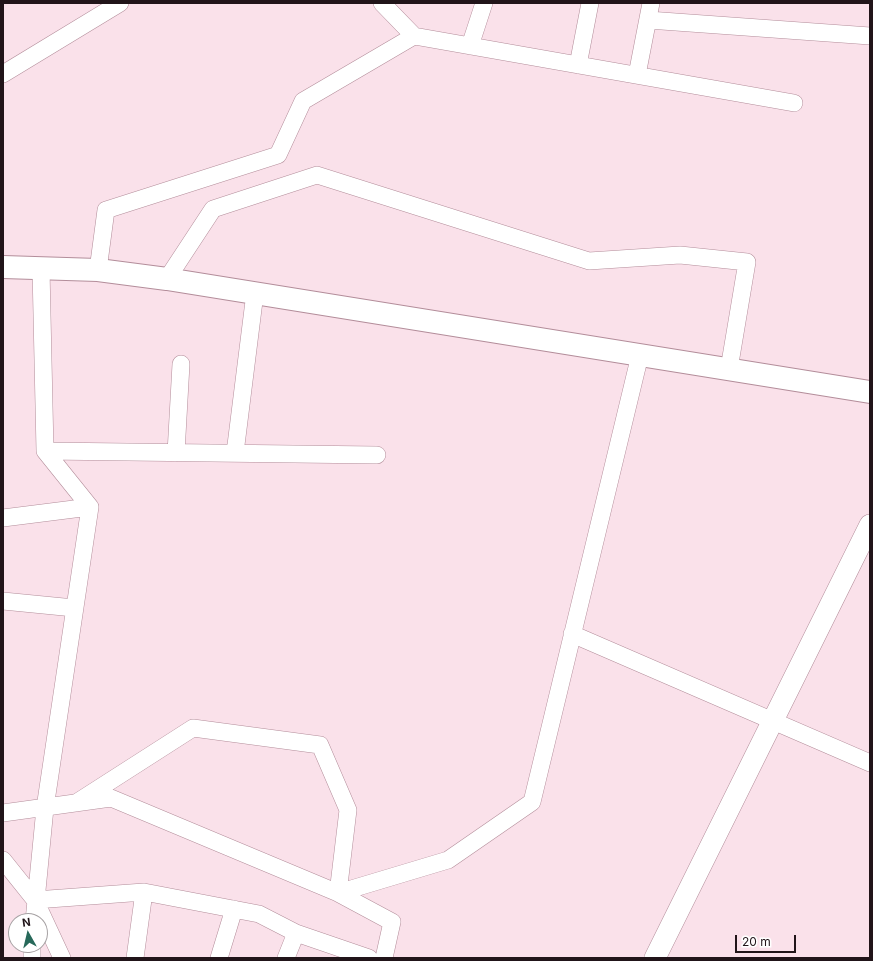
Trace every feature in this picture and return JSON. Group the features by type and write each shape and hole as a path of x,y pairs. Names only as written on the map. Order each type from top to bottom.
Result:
{"main road":[{"path":"3,268 98,270 167,279 870,392"}],"street":[{"path":"3,74 120,3"},
{"path":"382,3 414,36 794,103"},
{"path":"470,46 484,3"},
{"path":"578,65 590,3"},
{"path":"637,75 651,3"},
{"path":"648,20 870,36"},
{"path":"98,270 106,210 278,155 304,101 414,36"},
{"path":"167,279 213,209 317,175 589,261 680,255 746,262 729,369"},
{"path":"34,913 45,808 90,507 45,451 41,269"},
{"path":"235,453 255,293"},
{"path":"338,894 448,860 532,802 640,355"},
{"path":"176,453 181,364"},
{"path":"45,451 377,455"},
{"path":"3,518 90,507"},
{"path":"655,958 773,721 865,547 870,525"},
{"path":"3,601 74,608"},
{"path":"572,634 870,763"},
{"path":"76,803 193,728 320,745 348,810 338,894"},
{"path":"3,814 111,798 338,894 392,922 384,958"},
{"path":"3,860 35,900 62,958"},
{"path":"35,900 144,892 258,914 296,933 369,958"},
{"path":"135,958 144,892"},
{"path":"219,958 234,910"},
{"path":"286,958 296,933"}]}
